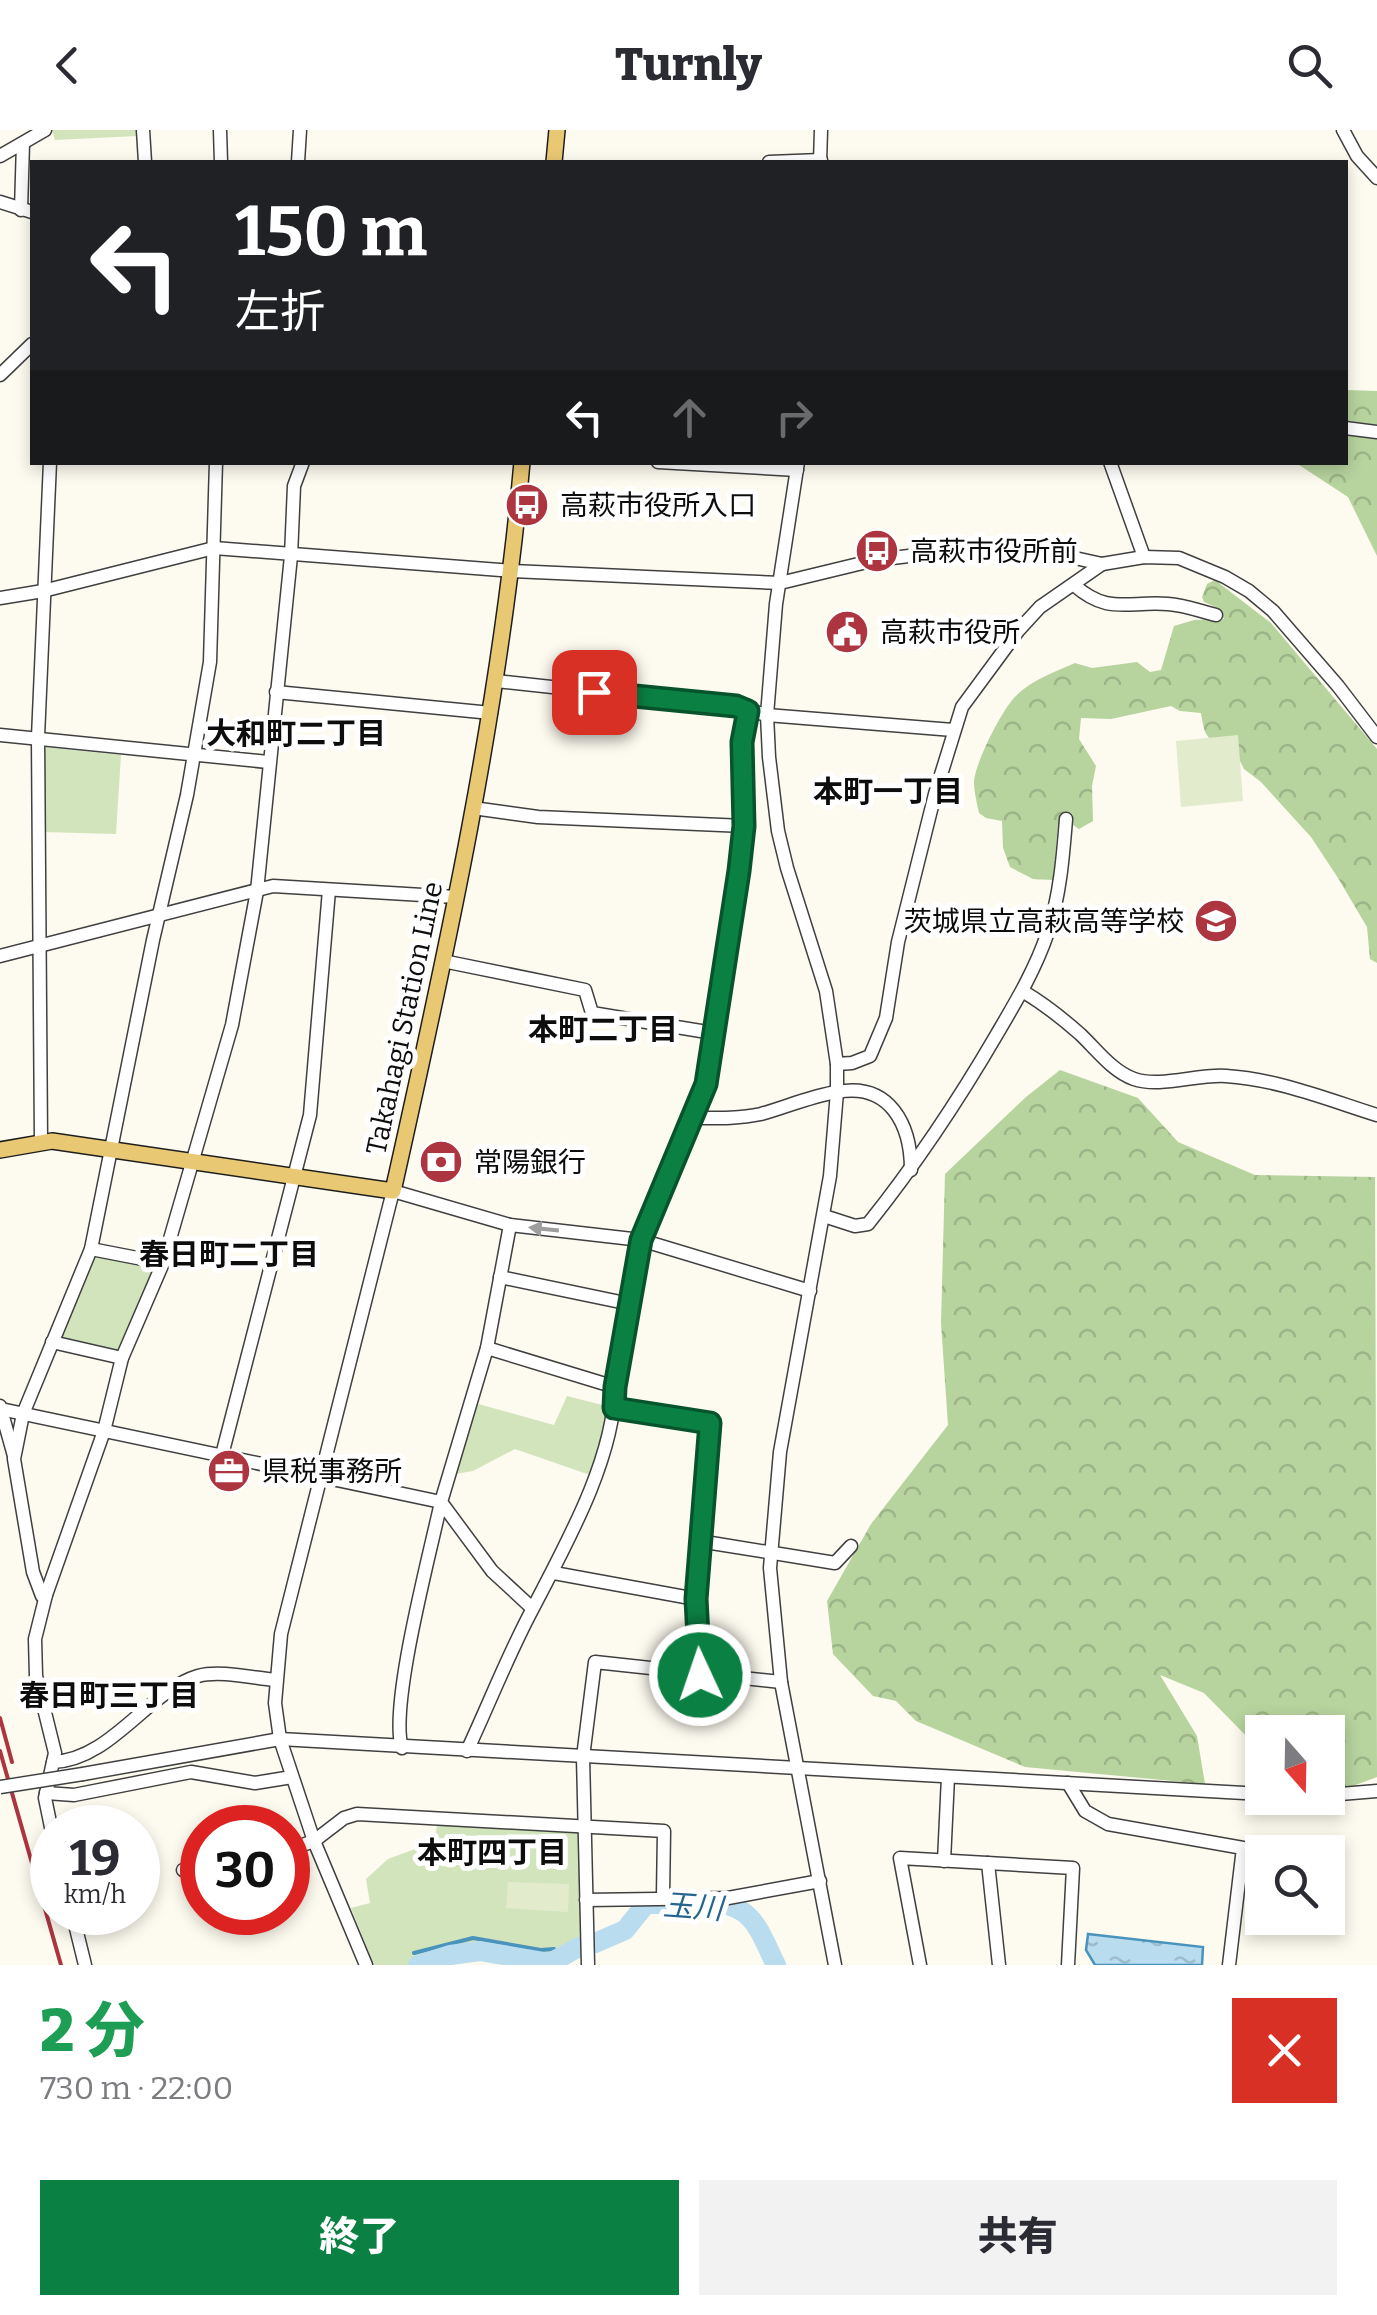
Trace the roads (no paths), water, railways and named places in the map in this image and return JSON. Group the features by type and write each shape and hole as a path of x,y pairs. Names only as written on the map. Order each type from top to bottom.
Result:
{"main road":[{"path":"554,160 558,130"},
{"name":"Takahagi Station Line","path":"0,1150 41,1141 110,1148 393,1190 491,713 512,571 522,465"}],"street":[{"path":"0,156 45,130"},
{"path":"143,130 145,160"},
{"path":"220,130 221,160"},
{"path":"298,160 300,130"},
{"path":"820,160 821,130"},
{"path":"1343,130 1346,140 1377,178"},
{"path":"0,202 27,211 23,143"},
{"path":"0,375 30,346"},
{"path":"1348,428 1377,432"},
{"path":"41,1141 38,737 50,465"},
{"path":"14,1459 23,1414 90,1249 194,753 210,662 216,465"},
{"path":"48,1805 46,1793 55,1753 34,1658 35,1639 46,1596 104,1431 122,1358 163,1263 232,1025 257,890 291,556 294,486 302,465"},
{"path":"763,465 798,466 780,583 767,715 768,756 778,831 826,990 837,1064 836,1136 780,1452 770,1568 782,1682 835,1965"},
{"path":"1111,465 1144,558"},
{"path":"0,598 214,548 512,571 780,583 875,560 977,548 1034,549 1102,564 1161,556 1189,561 1250,591 1293,632 1377,737"},
{"path":"837,1064 870,1056 878,1042 886,1018 898,942 953,730 970,692 1040,607 1102,564"},
{"path":"1074,585 1090,599 1106,605 1170,604 1216,615"},
{"path":"496,682 736,706 767,715 953,730"},
{"path":"276,692 491,713"},
{"path":"467,1750 532,1608 554,1574 598,1464 614,1408 641,1240 706,1084 744,826 742,742 748,711"},
{"path":"0,735 268,762"},
{"path":"473,808 538,816 744,826"},
{"path":"824,1216 855,1226 868,1224 911,1170 1024,992 1060,886 1066,818"},
{"path":"0,956 273,886 456,897"},
{"path":"222,1455 313,1095 329,890"},
{"path":"443,961 586,990 592,1013 714,1033"},
{"path":"1024,992 1077,1032 1120,1072 1136,1080 1229,1076 1272,1084 1377,1115"},
{"path":"690,1118 747,1116 837,1092 860,1092 882,1100 901,1116 911,1142 911,1170"},
{"path":"366,1965 314,1842 280,1739 276,1680 281,1634 393,1190 510,1225 641,1240 810,1291"},
{"path":"402,1748 398,1734 402,1692 441,1502 487,1348 510,1225"},
{"path":"90,1249 163,1263"},
{"path":"500,1277 630,1304"},
{"path":"52,1342 122,1358"},
{"path":"487,1348 615,1387"},
{"path":"46,1596 42,1596 33,1572 14,1459 0,1408 441,1502 492,1571 532,1608"},
{"path":"614,1408 710,1423 696,1599 700,1675"},
{"path":"699,1541 834,1564 851,1546"},
{"path":"554,1574 696,1599"},
{"path":"588,1965 583,1756 595,1662 782,1682"},
{"path":"53,1762 67,1761 95,1749 197,1676 276,1680"},
{"path":"0,1786 280,1739 1245,1793"},
{"path":"46,1793 74,1795 191,1772 255,1783 292,1777"},
{"path":"944,1861 948,1777"},
{"path":"1068,1784 1085,1811 1108,1824 1243,1848 1228,1965"},
{"path":"1345,1794 1377,1791"},
{"path":"310,1843 344,1818 357,1814 664,1831 664,1896"},
{"path":"920,1965 900,1858 1073,1868 1068,1965"},
{"path":"988,1864 998,1965"},
{"path":"586,1900 728,1898 820,1881"},
{"path":"78,1935 85,1965"}],"water":[{"path":"1088,1934 1203,1947 1202,1965 1095,1965 1086,1950"}],"waterway":[{"name":"玉川","path":"706,1903 734,1907 752,1920 776,1965"},
{"name":"玉川","path":"595,1943 625,1930 646,1904 667,1904"},
{"path":"414,1953 473,1938 554,1949"},
{"name":"玉川","path":"418,1965 480,1951 550,1963 579,1947"}],"railway":[{"path":"0,1718 12,1762"},
{"path":"0,1751 61,1965"}],"place":[{"name":"高萩市役所入口","path":"527,505"},
{"name":"高萩市役所前","path":"877,551"},
{"name":"高萩市役所","path":"847,632"},
{"name":"茨城県立高萩高等学校","path":"1216,921"},
{"name":"常陽銀行","path":"441,1162"},
{"name":"県税事務所","path":"229,1471"}],"district":[{"name":"大和町二丁目","path":"296,734"},
{"name":"本町一丁目","path":"888,792"},
{"name":"本町二丁目","path":"603,1030"},
{"name":"春日町二丁目","path":"229,1255"},
{"name":"春日町三丁目","path":"109,1696"},
{"name":"本町四丁目","path":"492,1853"}]}
